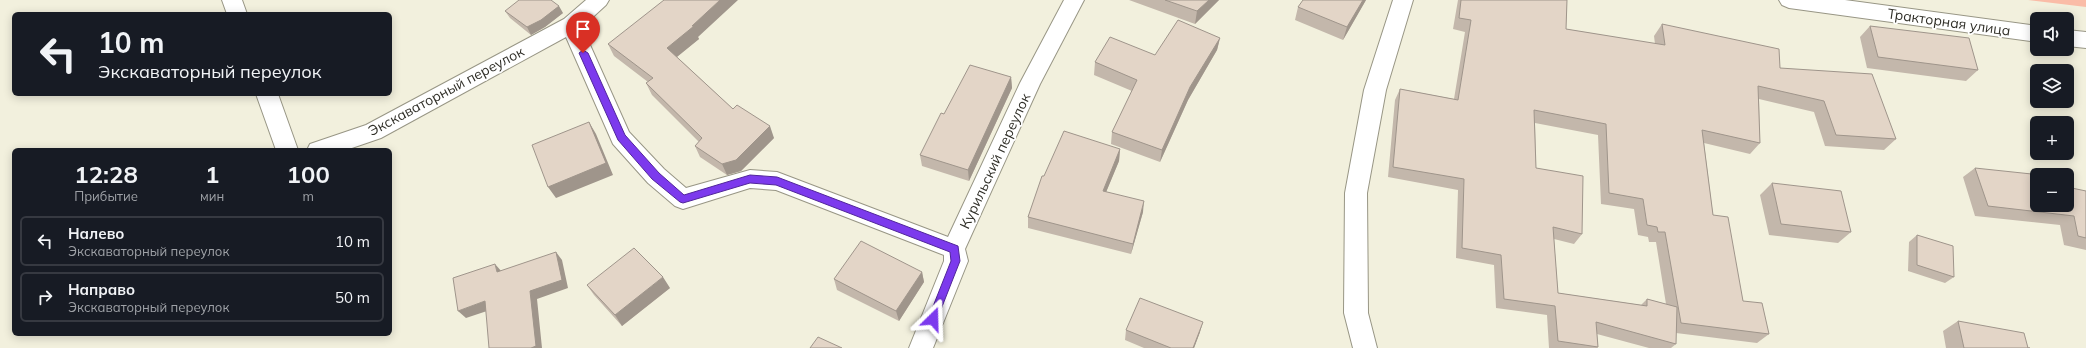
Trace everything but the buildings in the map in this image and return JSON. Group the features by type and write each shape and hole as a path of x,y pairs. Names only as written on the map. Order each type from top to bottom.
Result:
{"street":[{"path":"232,0 237,12"},
{"name":"Экскаваторный переулок","path":"324,148 373,132 571,25 599,0"},
{"name":"Курильский переулок","path":"921,348 956,261 954,249 1030,83 1074,0"},
{"path":"1365,348 1356,313 1356,193 1375,90 1403,0"},
{"name":"Тракторная улица","path":"1789,0 2030,33"},
{"path":"571,25 621,138 656,176 683,199 750,179 777,181 954,249"},
{"path":"2074,39 2086,40"},
{"path":"268,96 286,148"}],"shaded area":[{"path":"2028,0 2086,0 2086,7"}],"route":[{"path":"583,53 621,138 656,176 683,199 750,179 777,181 954,249 956,261 933,319"}]}
